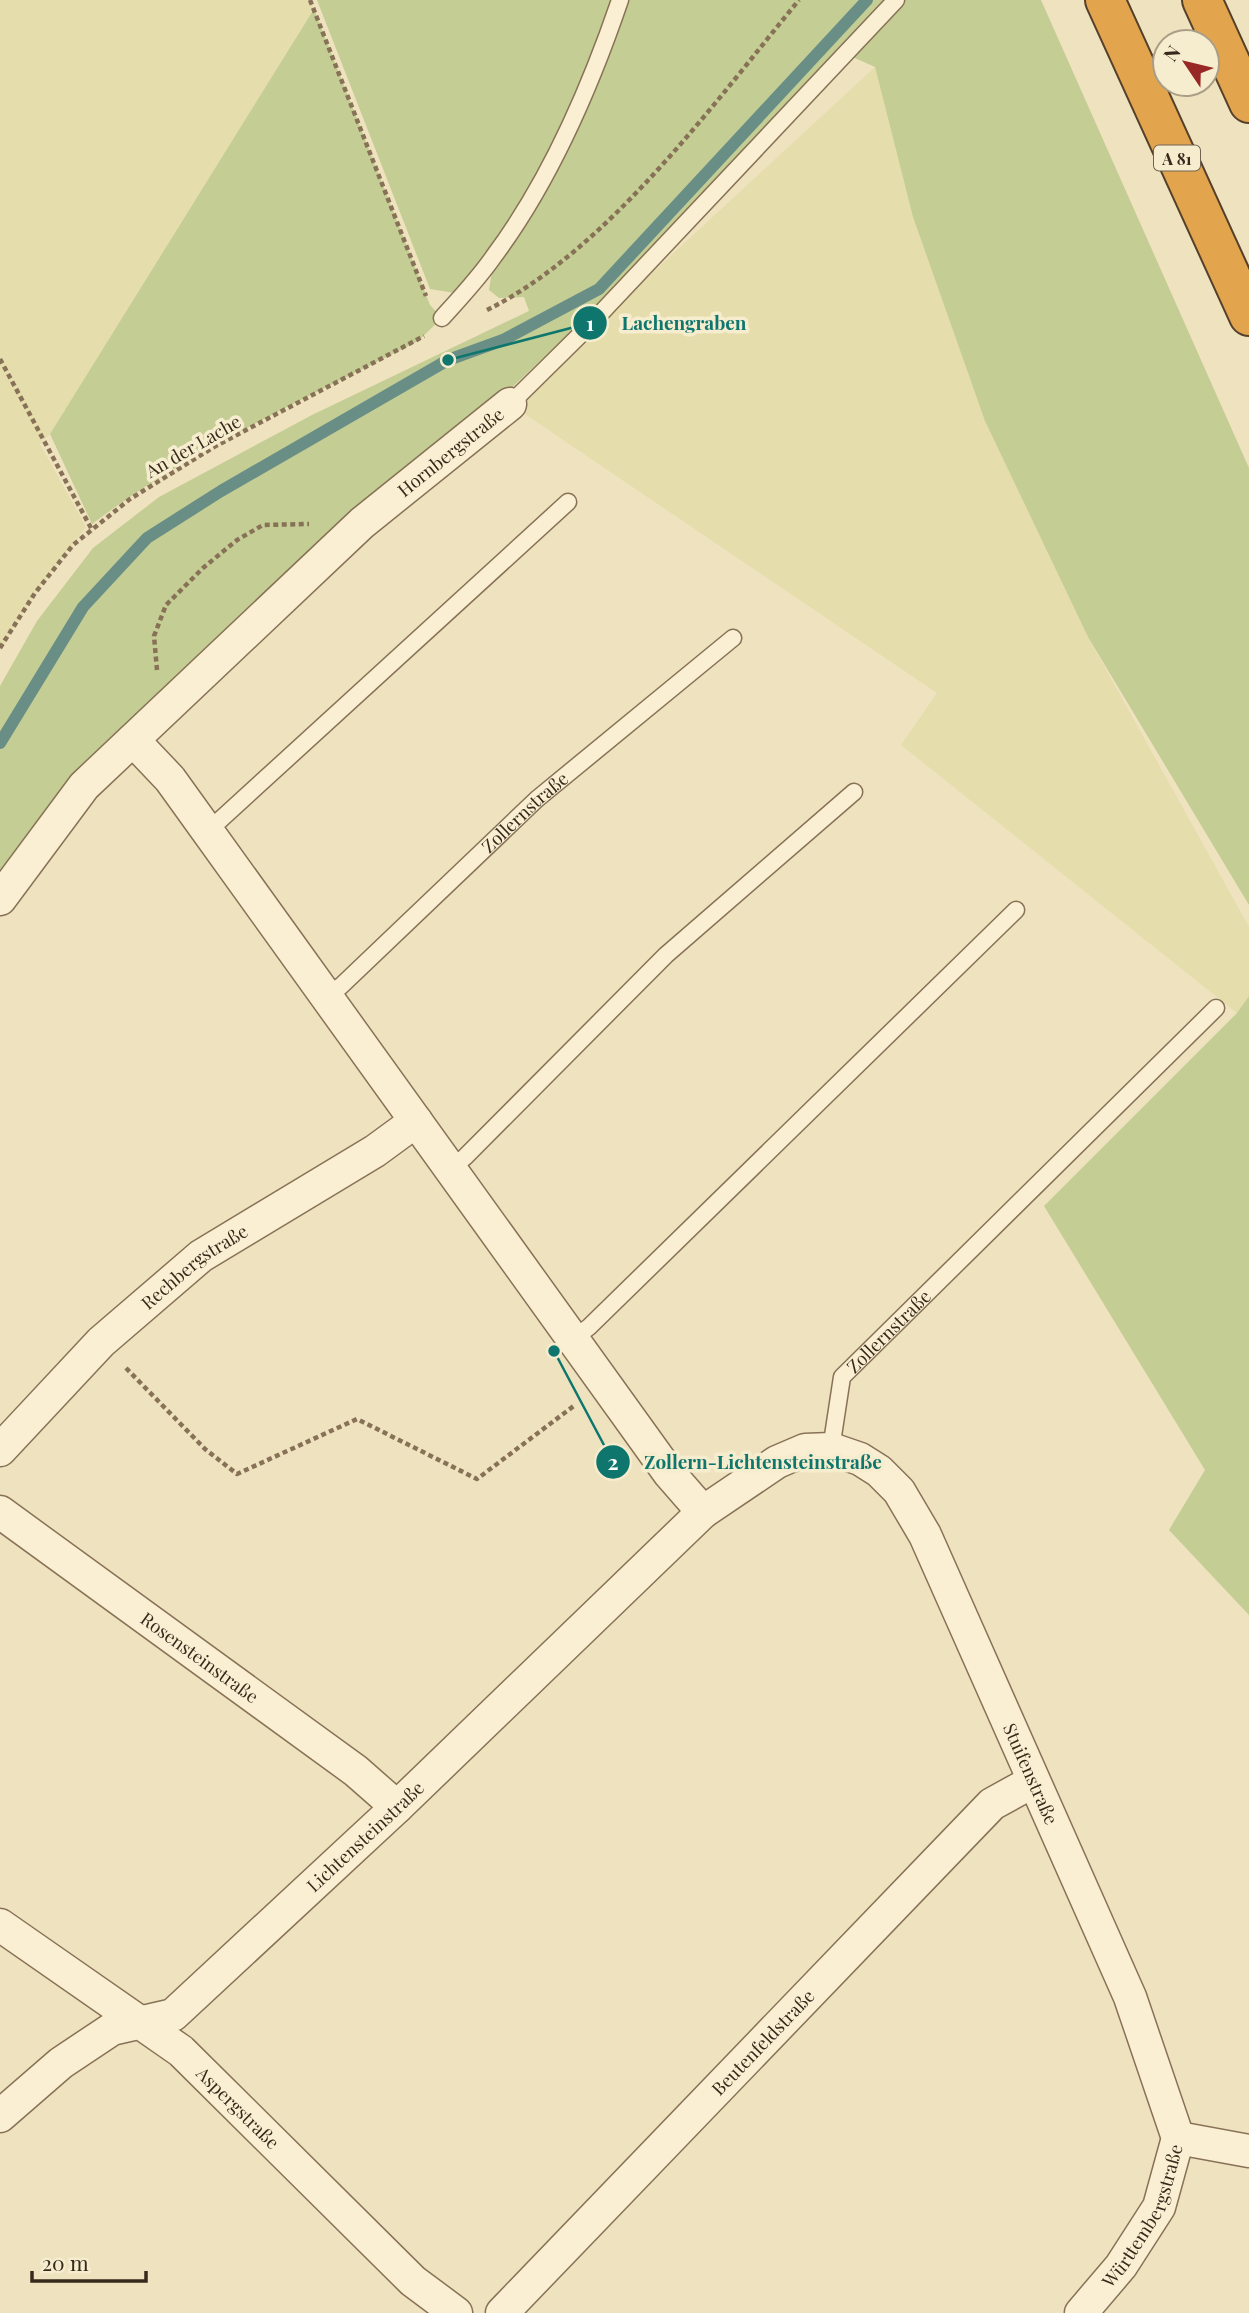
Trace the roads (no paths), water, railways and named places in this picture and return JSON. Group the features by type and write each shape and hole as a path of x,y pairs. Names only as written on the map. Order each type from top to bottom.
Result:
{"highway":[{"name":"A 81","path":"1105,0 1249,316"},
{"path":"1202,0 1249,103"}],"street":[{"name":"Hornbergstraße","path":"0,899 79,793 133,740 362,523 510,404"},
{"path":"133,740 170,779 669,1473 703,1512 777,1462 804,1450 831,1449"},
{"name":"Rechbergstraße","path":"0,1450 101,1342 201,1256 375,1151 416,1121"},
{"name":"Stuifenstraße","path":"831,1449 860,1459 879,1471 899,1491 925,1535 1032,1782 1130,1997 1178,2138"},
{"name":"Rosensteinstraße","path":"0,1512 356,1771 397,1807"},
{"name":"Lichtensteinstraße","path":"0,2116 61,2063 112,2029 173,2015 397,1807 703,1512"},
{"name":"Beutenfeldstraße","path":"502,2313 992,1804 1032,1782"},
{"name":"Aspergstraße","path":"0,1925 181,2051 413,2281 456,2313"},
{"name":"Württembergstraße","path":"1082,2313 1121,2266 1159,2207 1178,2138 1249,2151"}],"lane":[{"path":"442,318 494,256 544,174 599,58 620,0"},
{"name":"Hornbergstraße","path":"510,404 584,331 896,0"},
{"path":"208,831 568,502"},
{"name":"Zollernstraße","path":"326,996 341,986 537,799 733,638"},
{"path":"450,1169 666,955 854,792"},
{"path":"573,1339 589,1327 1016,910"},
{"name":"Zollernstraße","path":"831,1449 842,1377 1216,1008"}],"waterway":[{"path":"0,743 83,607 147,538 221,491 448,360 503,340 599,289 867,0"}],"place":[{"name":"Lachengraben","path":"448,360"},
{"name":"Zollern-Lichtensteinstraße","path":"554,1351"}]}
